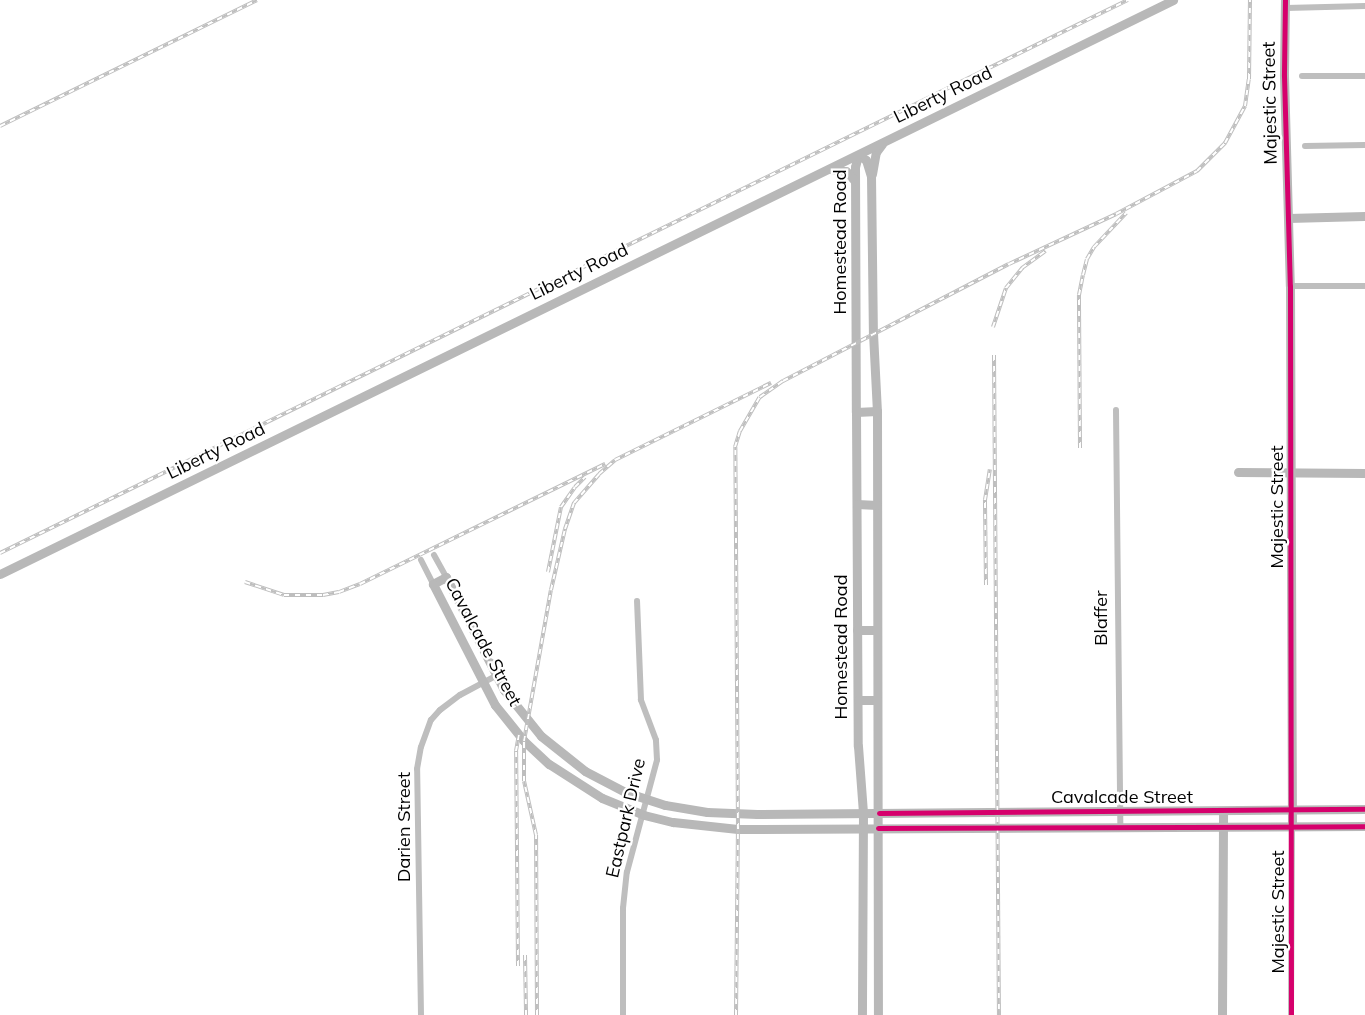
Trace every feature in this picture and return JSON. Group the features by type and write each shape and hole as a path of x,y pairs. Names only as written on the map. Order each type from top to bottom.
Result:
{"main road":[{"name":"Liberty Road","path":"0,574 1173,0"},
{"name":"Majestic Street","path":"1285,4 1284,76 1290,286 1292,826"},
{"path":"872,176 876,152 884,143"},
{"name":"Homestead Road","path":"862,1015 863,813 859,778 856,504 855,167 858,155 866,160 872,176 872,333 877,411 878,1015"},
{"path":"821,173 841,169 850,173 855,181"},
{"path":"1288,218 1365,216"},
{"path":"856,252 872,252"},
{"path":"856,412 877,411"},
{"path":"1238,472 1365,473"},
{"path":"856,504 877,505"},
{"path":"433,584 446,577"},
{"name":"Cavalcade Street","path":"446,577 495,676 513,704 542,736 587,772 627,793 648,800 707,812 757,814 1119,810 1365,810"},
{"name":"Cavalcade Street","path":"433,584 495,705 524,741 549,764 579,784 602,798 644,815 703,827 758,829 1223,825 1365,826"},
{"path":"857,630 877,630"},
{"path":"858,700 877,700"},
{"path":"579,784 587,772"},
{"path":"1222,1015 1223,811"},
{"path":"757,814 758,829"},
{"path":"862,938 878,937"}],"street":[{"path":"1285,4 1365,6"},
{"path":"1302,76 1365,76"},
{"path":"1304,146 1365,145"},
{"path":"1290,286 1365,286"},
{"name":"Blaffer","path":"1116,410 1120,826"},
{"name":"Cavalcade Street","path":"434,555 446,577"},
{"name":"Cavalcade Street","path":"421,560 433,584"},
{"name":"Eastpark Drive","path":"623,1015 623,908 627,872 644,815 657,760 656,740 641,700 637,601"},
{"name":"Darien Street","path":"421,1015 417,769 421,748 431,720 440,710 460,695 495,676"},
{"name":"Majestic Street","path":"1291,1015 1292,826"}],"railway":[{"path":"0,126 257,0"},
{"path":"0,553 1128,0"},
{"path":"736,1015 738,829 735,447 740,431 760,397 783,381 1009,264 1116,214 1197,171 1225,143 1245,106 1249,79 1250,0"},
{"path":"1080,448 1079,295 1087,259 1094,247 1126,213"},
{"path":"993,327 1006,288 1022,268 1045,251"},
{"path":"994,355 999,1015"},
{"path":"537,1015 536,835 524,781 524,741 551,590 565,529 574,503 599,474 615,460 771,383"},
{"path":"245,582 284,595 323,595 339,592 360,584 605,464"},
{"path":"986,585 985,500 990,469"},
{"path":"548,572 561,507 575,487 585,477"},
{"path":"518,966 516,751 519,734"},
{"path":"525,955 526,1015"}],"cycle path":[{"path":"1285,0 1284,76 1290,286 1291,1015"},
{"path":"879,813 1365,809"},
{"path":"878,828 1365,826"}]}
